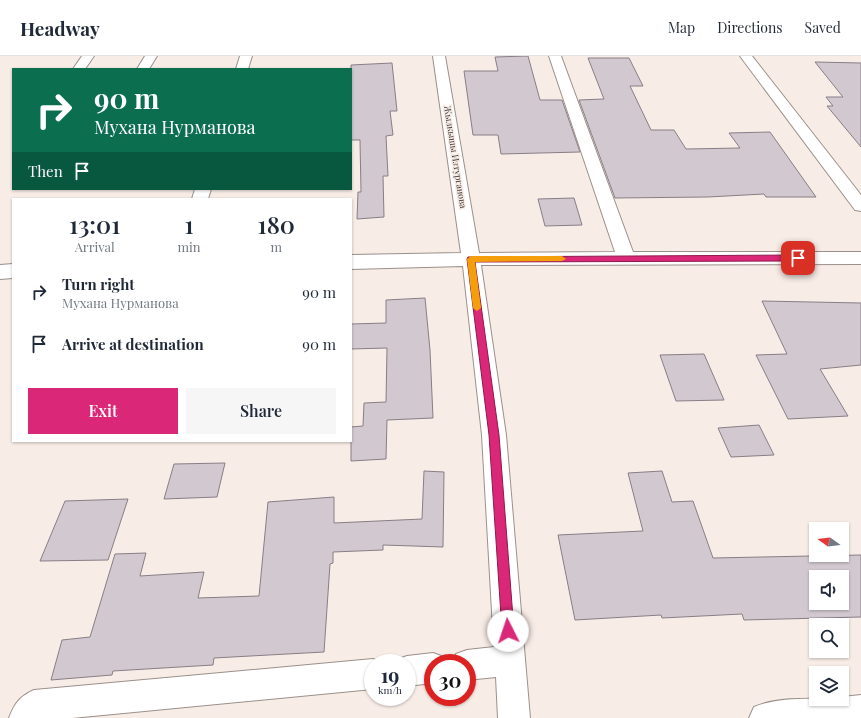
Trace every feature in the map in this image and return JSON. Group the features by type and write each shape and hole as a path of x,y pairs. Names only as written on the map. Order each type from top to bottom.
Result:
{"street":[{"path":"80,68 88,56"},
{"path":"144,68 150,56"},
{"path":"242,68 246,56"},
{"name":"Жылкышы Изтурганова","path":"439,56 471,259 494,435 514,718"},
{"path":"555,56 626,258"},
{"path":"746,56 861,206"},
{"path":"352,262 471,259 861,258"},
{"path":"0,272 12,271"},
{"path":"476,664 510,661"},
{"path":"25,718 34,706 364,675"},
{"path":"765,718 861,710"}],"building":[{"path":"528,56 540,100 562,100 580,152 501,154 498,135 473,135 464,71 498,71 495,57"},
{"path":"588,58 629,58 643,86 630,86 651,130 674,130 686,149 740,148 729,133 770,132 816,197 766,197 764,194 708,197 615,198 579,100 604,99"},
{"path":"815,62 861,63 861,147 827,106 833,106 826,97 843,97"},
{"path":"392,63 397,111 390,111 393,135 386,136 388,176 383,176 384,217 357,219 358,192 361,192 360,140 352,140 351,65"},
{"path":"574,198 582,225 545,226 538,199"},
{"path":"425,298 430,350 433,418 387,420 386,459 351,461 352,427 363,426 364,403 386,402 387,348 352,349 352,324 386,323 386,300"},
{"path":"762,301 861,303 861,365 820,369 848,416 788,419 756,355 787,354"},
{"path":"704,354 724,400 676,401 660,355"},
{"path":"759,425 774,455 731,457 718,428"},
{"path":"225,463 217,497 164,499 174,464"},
{"path":"424,471 444,472 443,547 383,545 383,550 333,552 333,563 330,564 324,652 214,658 213,665 113,671 112,675 51,680 62,640 90,637 115,554 146,553 140,576 204,572 198,598 259,596 268,502 334,497 334,523 422,519"},
{"path":"662,471 672,502 693,501 713,558 809,556 809,562 849,562 849,555 861,555 861,617 744,620 742,614 662,618 661,615 575,620 558,535 643,531 628,473"},
{"path":"128,499 108,560 40,561 65,501"}],"slow traffic":[{"path":"477,308 471,259 562,259"}],"route":[{"path":"508,631 494,435 471,259 798,258"}]}
